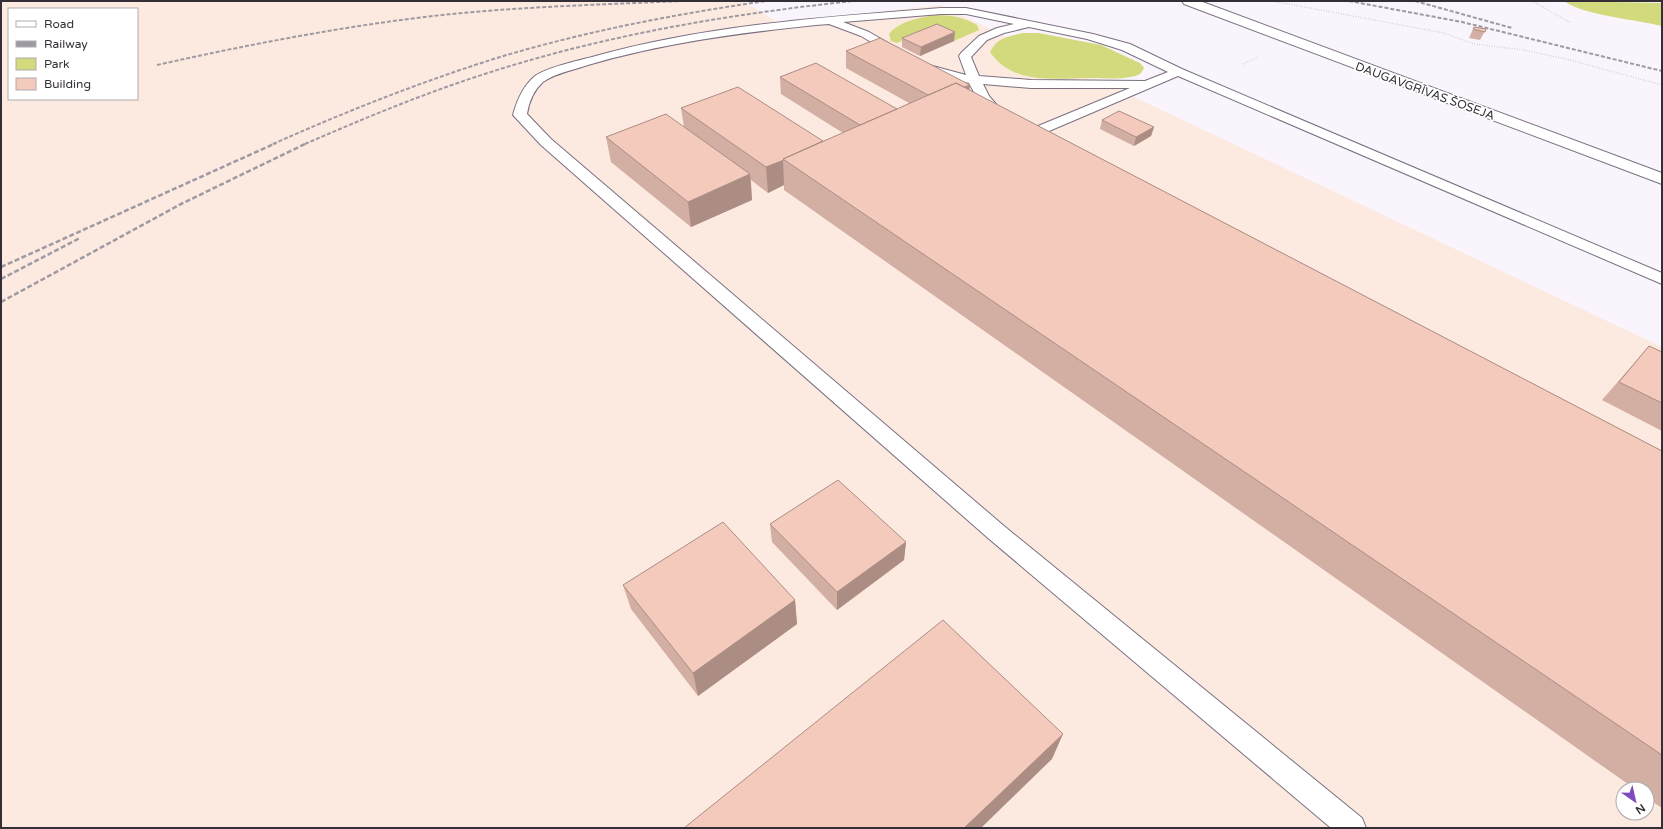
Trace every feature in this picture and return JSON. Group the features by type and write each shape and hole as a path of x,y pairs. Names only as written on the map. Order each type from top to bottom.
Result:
{"main road":[{"name":"DAUGAVGRĪVAS ŠOSEJA","path":"1188,1 1662,179"}],"lane":[{"path":"1352,828 990,527 546,142 520,115 523,99 531,86 545,75 631,50 780,24 948,11 966,11 1089,36 1126,47 1178,72 1662,280"},
{"path":"821,21 841,24 865,34 913,62 963,79 1032,84 1150,84"},
{"path":"1040,26 1025,26 1001,30 983,38 965,56 974,80 983,97 1000,117 1052,145"},
{"path":"1021,128 1150,84 1178,72"}],"path":[{"path":"1272,1 1444,33 1474,44 1524,50 1606,68 1662,85"},
{"path":"1532,1 1571,23"}],"shaded area":[{"path":"1,1 743,1 779,23 940,5 1662,347 1662,828 1,828"}],"green space":[{"path":"1564,1 1662,3 1662,26 1584,10 1572,6"},
{"path":"935,15 962,18 977,25 979,30 954,41 928,29 897,43 891,41 889,34 898,26 923,17"},
{"path":"1023,33 1039,33 1101,45 1140,63 1144,68 1137,76 1118,78 1047,79 1022,75 1004,66 990,52 1000,40"}],"building":[{"path":"937,24 955,32 921,47 902,38"},
{"path":"1474,27 1486,29 1485,32 1473,29"},
{"path":"880,38 970,85 964,87 956,83 928,95 846,51"},
{"path":"816,63 897,109 860,125 780,77"},
{"path":"956,83 1662,451 1662,755 783,159"},
{"path":"738,87 823,141 766,167 681,108"},
{"path":"1119,111 1154,127 1136,137 1102,120"},
{"path":"666,114 750,174 688,202 606,137"},
{"path":"1649,346 1662,352 1662,403 1619,382"},
{"path":"838,480 906,542 837,592 770,524"},
{"path":"723,522 795,600 693,673 623,585"},
{"path":"943,620 1063,734 964,828 684,828"}],"railway":[{"path":"157,65 286,38 416,18 515,9 681,1"},
{"path":"273,144 385,97 500,57 566,39 632,24 766,1"},
{"path":"305,144 375,114 446,87 494,71 582,46 717,19 853,1"},
{"path":"1349,1 1462,22 1662,71"},
{"path":"1415,1 1512,28"},
{"path":"1,267 276,143"},
{"path":"1,302 181,204 307,143"},
{"path":"1,279 80,238"}]}
